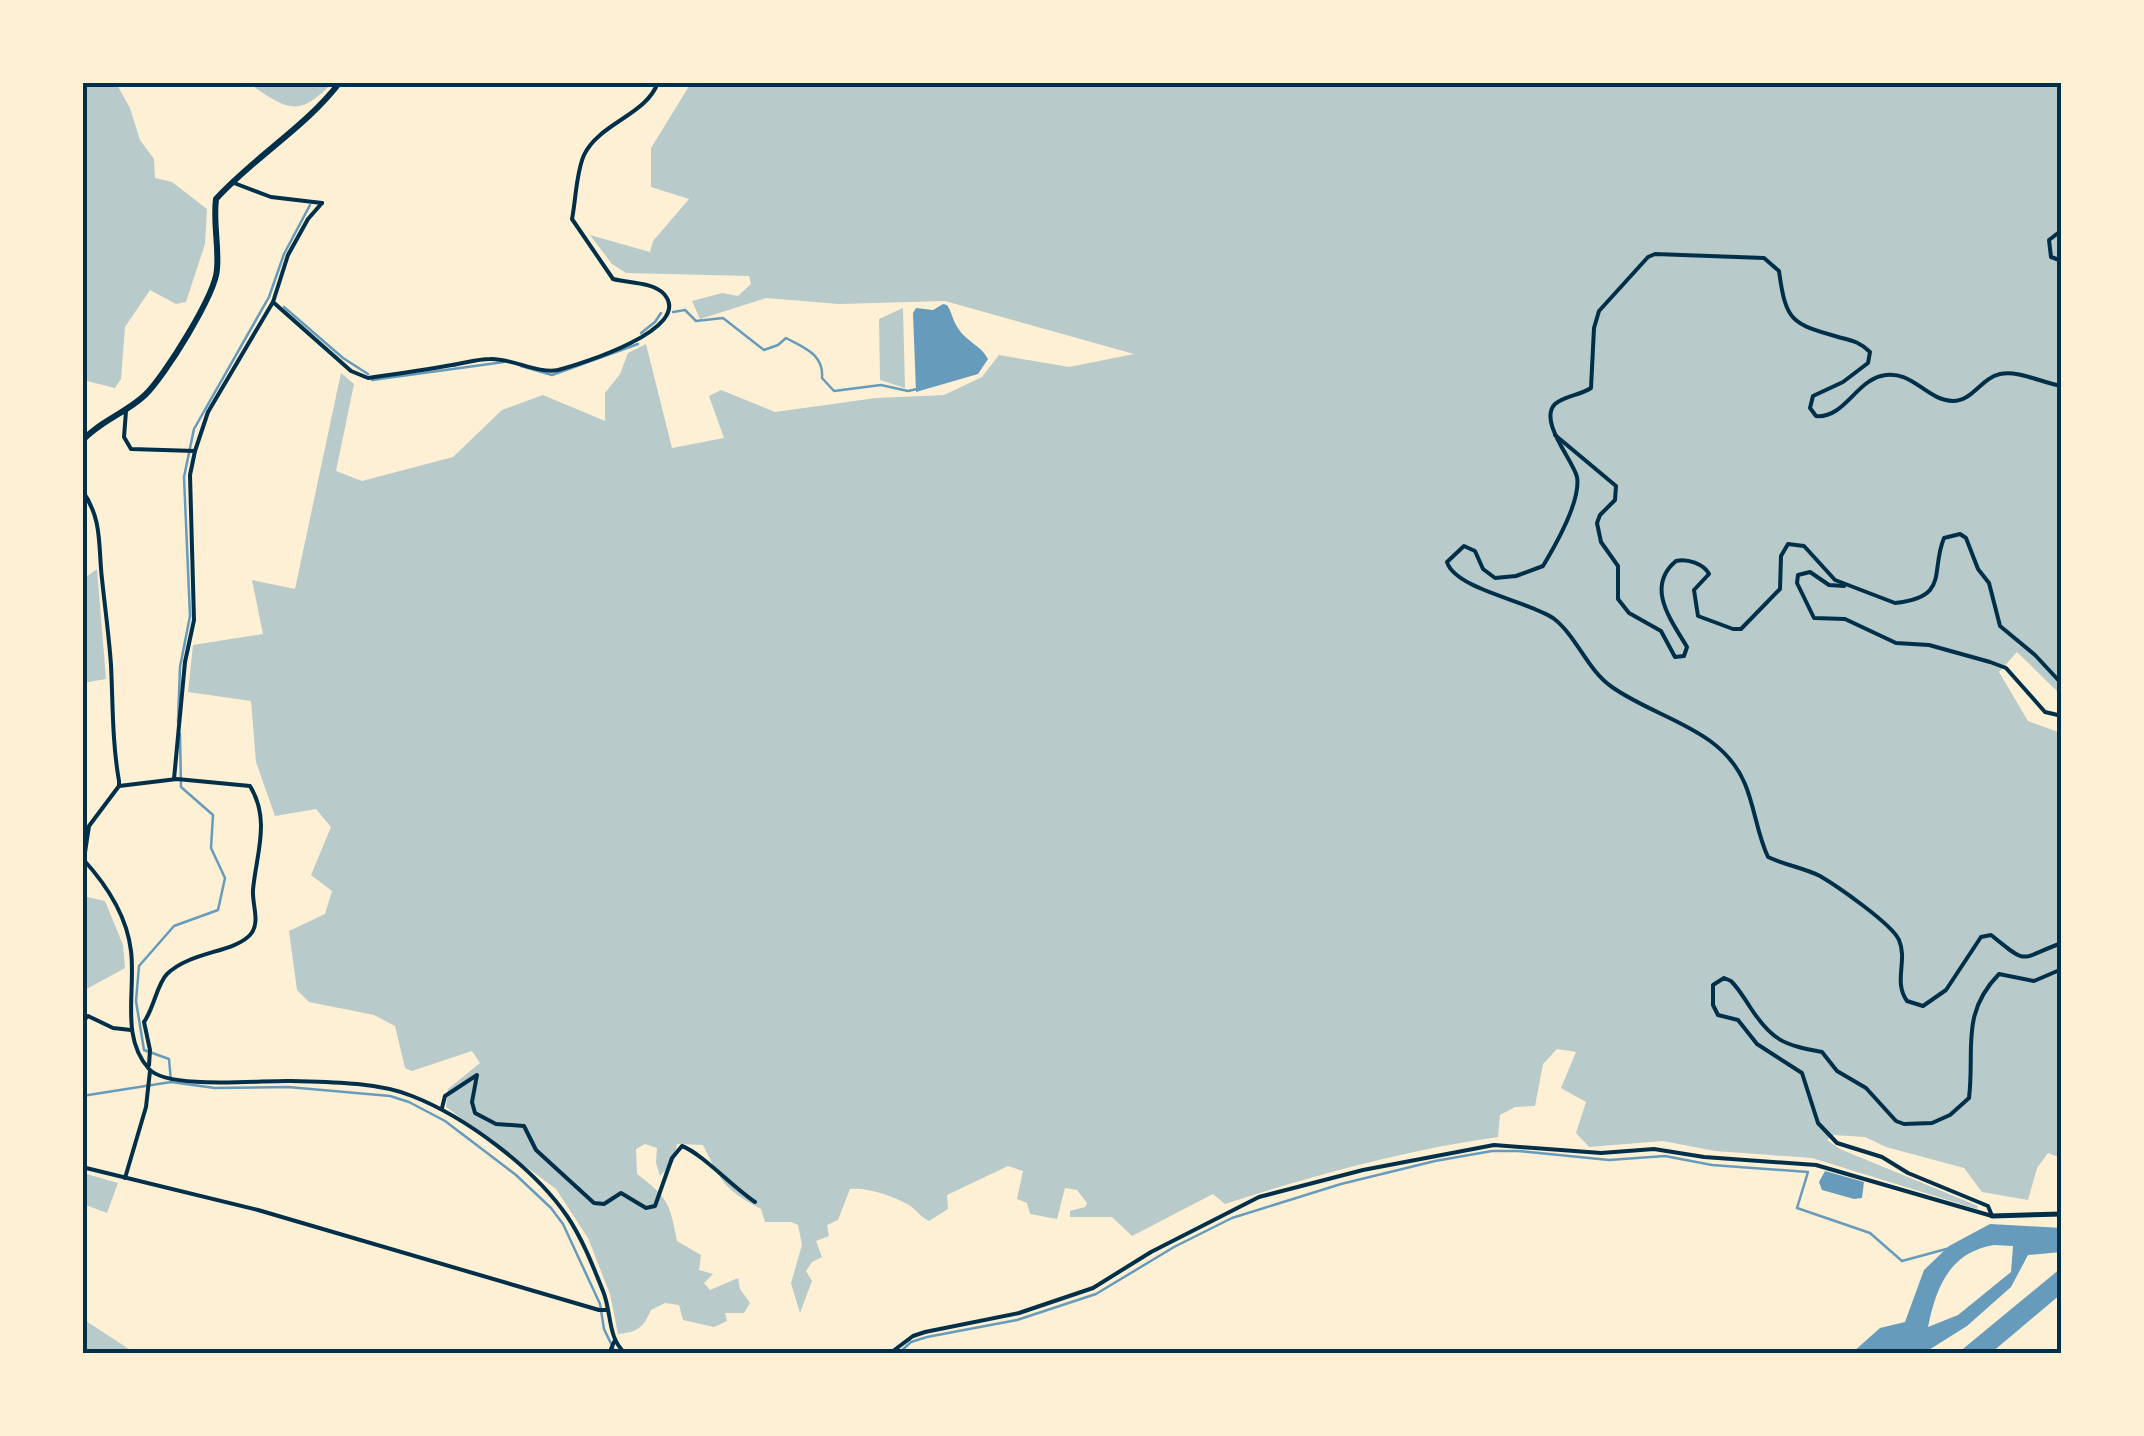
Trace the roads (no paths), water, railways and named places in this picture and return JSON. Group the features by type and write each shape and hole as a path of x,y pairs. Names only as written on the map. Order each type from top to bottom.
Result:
{"main road":[{"path":"82,441 94,428 152,388 216,282 216,199 315,110 340,82"}],"street":[{"path":"273,302 352,370 368,378 487,359 509,359 555,370 627,346 650,333 668,313 664,294 650,286 613,278 572,219 585,153 653,94 658,82"},
{"path":"178,779 185,662 194,620 191,452 208,412 273,302 288,254 322,203 271,197 232,182"},
{"path":"2062,230 2049,240 2048,248 2051,257 2062,261"},
{"path":"2062,386 2005,373 1987,380 1964,400 1953,401 1942,399 1906,376 1878,376 1830,416 1816,416 1810,408 1813,396 1843,382 1868,363 1870,352 1862,343 1806,328 1796,320 1784,303 1779,271 1764,258 1662,252 1648,257 1599,311 1594,328 1591,388 1556,403 1551,412 1555,435 1575,471 1578,493 1542,566 1516,576 1495,578 1483,569 1476,551 1464,546 1448,562 1450,570 1463,581 1548,614 1562,625 1608,685 1716,745 1732,761 1745,783 1768,857 1819,876 1872,912 1894,933 1901,943 1903,963 1899,979 1907,1001 1924,1006 1946,990 1986,935 1991,934 2016,956 2027,958 2062,943"},
{"path":"126,409 124,437 131,450 191,452"},
{"path":"1555,435 1616,486 1615,500 1596,523 1601,542 1618,566 1618,599 1629,614 1661,631 1675,657 1684,656 1687,647 1666,612 1661,586 1676,560 1706,568 1709,574 1694,590 1698,616 1733,630 1741,629 1780,588 1781,556 1788,544 1804,546 1823,570 1846,586 1887,602 1906,602 1936,583 1944,538 1960,534 1966,538 1978,569 1989,583 2000,626 2036,655 2062,684"},
{"path":"82,490 94,507 101,538 111,670 111,732 119,786 90,826 83,858 114,900 128,935 132,953 131,1030 139,1054 150,1069 167,1077 209,1084 292,1081 388,1089 442,1108 548,1191 580,1240 605,1296 603,1310 612,1347 626,1354"},
{"path":"1846,586 1830,585 1810,572 1798,575 1814,618 1845,619 1883,638 1929,645 2006,668 2045,712 2062,716"},
{"path":"119,786 178,779 245,784 254,790 262,830 253,893 256,917 250,935 240,942 198,954 166,975 144,1022 151,1083 125,1178"},
{"path":"1992,1216 1988,1206 1908,1173 1882,1157 1837,1143 1827,1135 1818,1123 1802,1074 1757,1044 1738,1020 1718,1015 1713,1005 1713,985 1724,978 1731,981 1778,1040 1822,1052 1837,1071 1866,1088 1896,1121 1916,1126 1950,1116 1969,1098 1972,1023 1985,988 2004,973 2034,982 2062,970"},
{"path":"82,1022 88,1016 113,1028 131,1030"},
{"path":"442,1108 445,1096 477,1075 472,1102 476,1113 496,1124 524,1126 536,1150 594,1203 604,1204 621,1193 646,1208 656,1206 672,1158 682,1146 694,1151 723,1180 755,1202"},
{"path":"889,1354 925,1332 1019,1313 1093,1288 1152,1252 1259,1197 1363,1170 1494,1145 1601,1153 1654,1149 1816,1166 1992,1216 2062,1214"},
{"path":"82,1167 258,1210 603,1310"}],"water":[{"path":"943,304 961,332 988,359 978,374 916,392 913,313 916,308 933,310"},
{"path":"1825,1171 1864,1182 1862,1198 1822,1190 1819,1182"},
{"path":"1990,1224 2061,1228 2061,1252 2028,1255 2011,1287 1967,1326 1924,1353 1852,1353 1880,1328 1905,1322 1924,1270 1949,1246","holes":["2013,1246 2011,1272 1958,1315 1928,1327 1935,1298 1956,1263 1979,1249"]},
{"path":"2061,1268 2061,1294 1991,1353 1958,1353"}],"waterway":[{"path":"178,722 180,667 190,616 184,477 194,429 269,297 284,254 310,205"},
{"path":"284,307 343,358 368,374"},
{"path":"673,312 685,310 696,321 723,318 764,350 786,338 816,357 822,378 834,391 881,385 917,389"},
{"path":"641,333 661,313"},
{"path":"521,366 552,375 638,344"},
{"path":"372,380 504,362"},
{"path":"171,1082 169,1059 144,1050 136,1001 139,966 174,926 218,910 225,878 211,848 213,815 181,787 180,734"},
{"path":"82,1096 171,1082 215,1088 288,1087 390,1096 409,1102 445,1121 516,1175 551,1208 563,1224 600,1304 604,1329 616,1354"},
{"path":"898,1354 911,1342 927,1337 1017,1320 1096,1294 1232,1218 1341,1184 1492,1151 1609,1160 1665,1156 1712,1165 1808,1172 1797,1208 1870,1233 1902,1261 1950,1248"}]}
